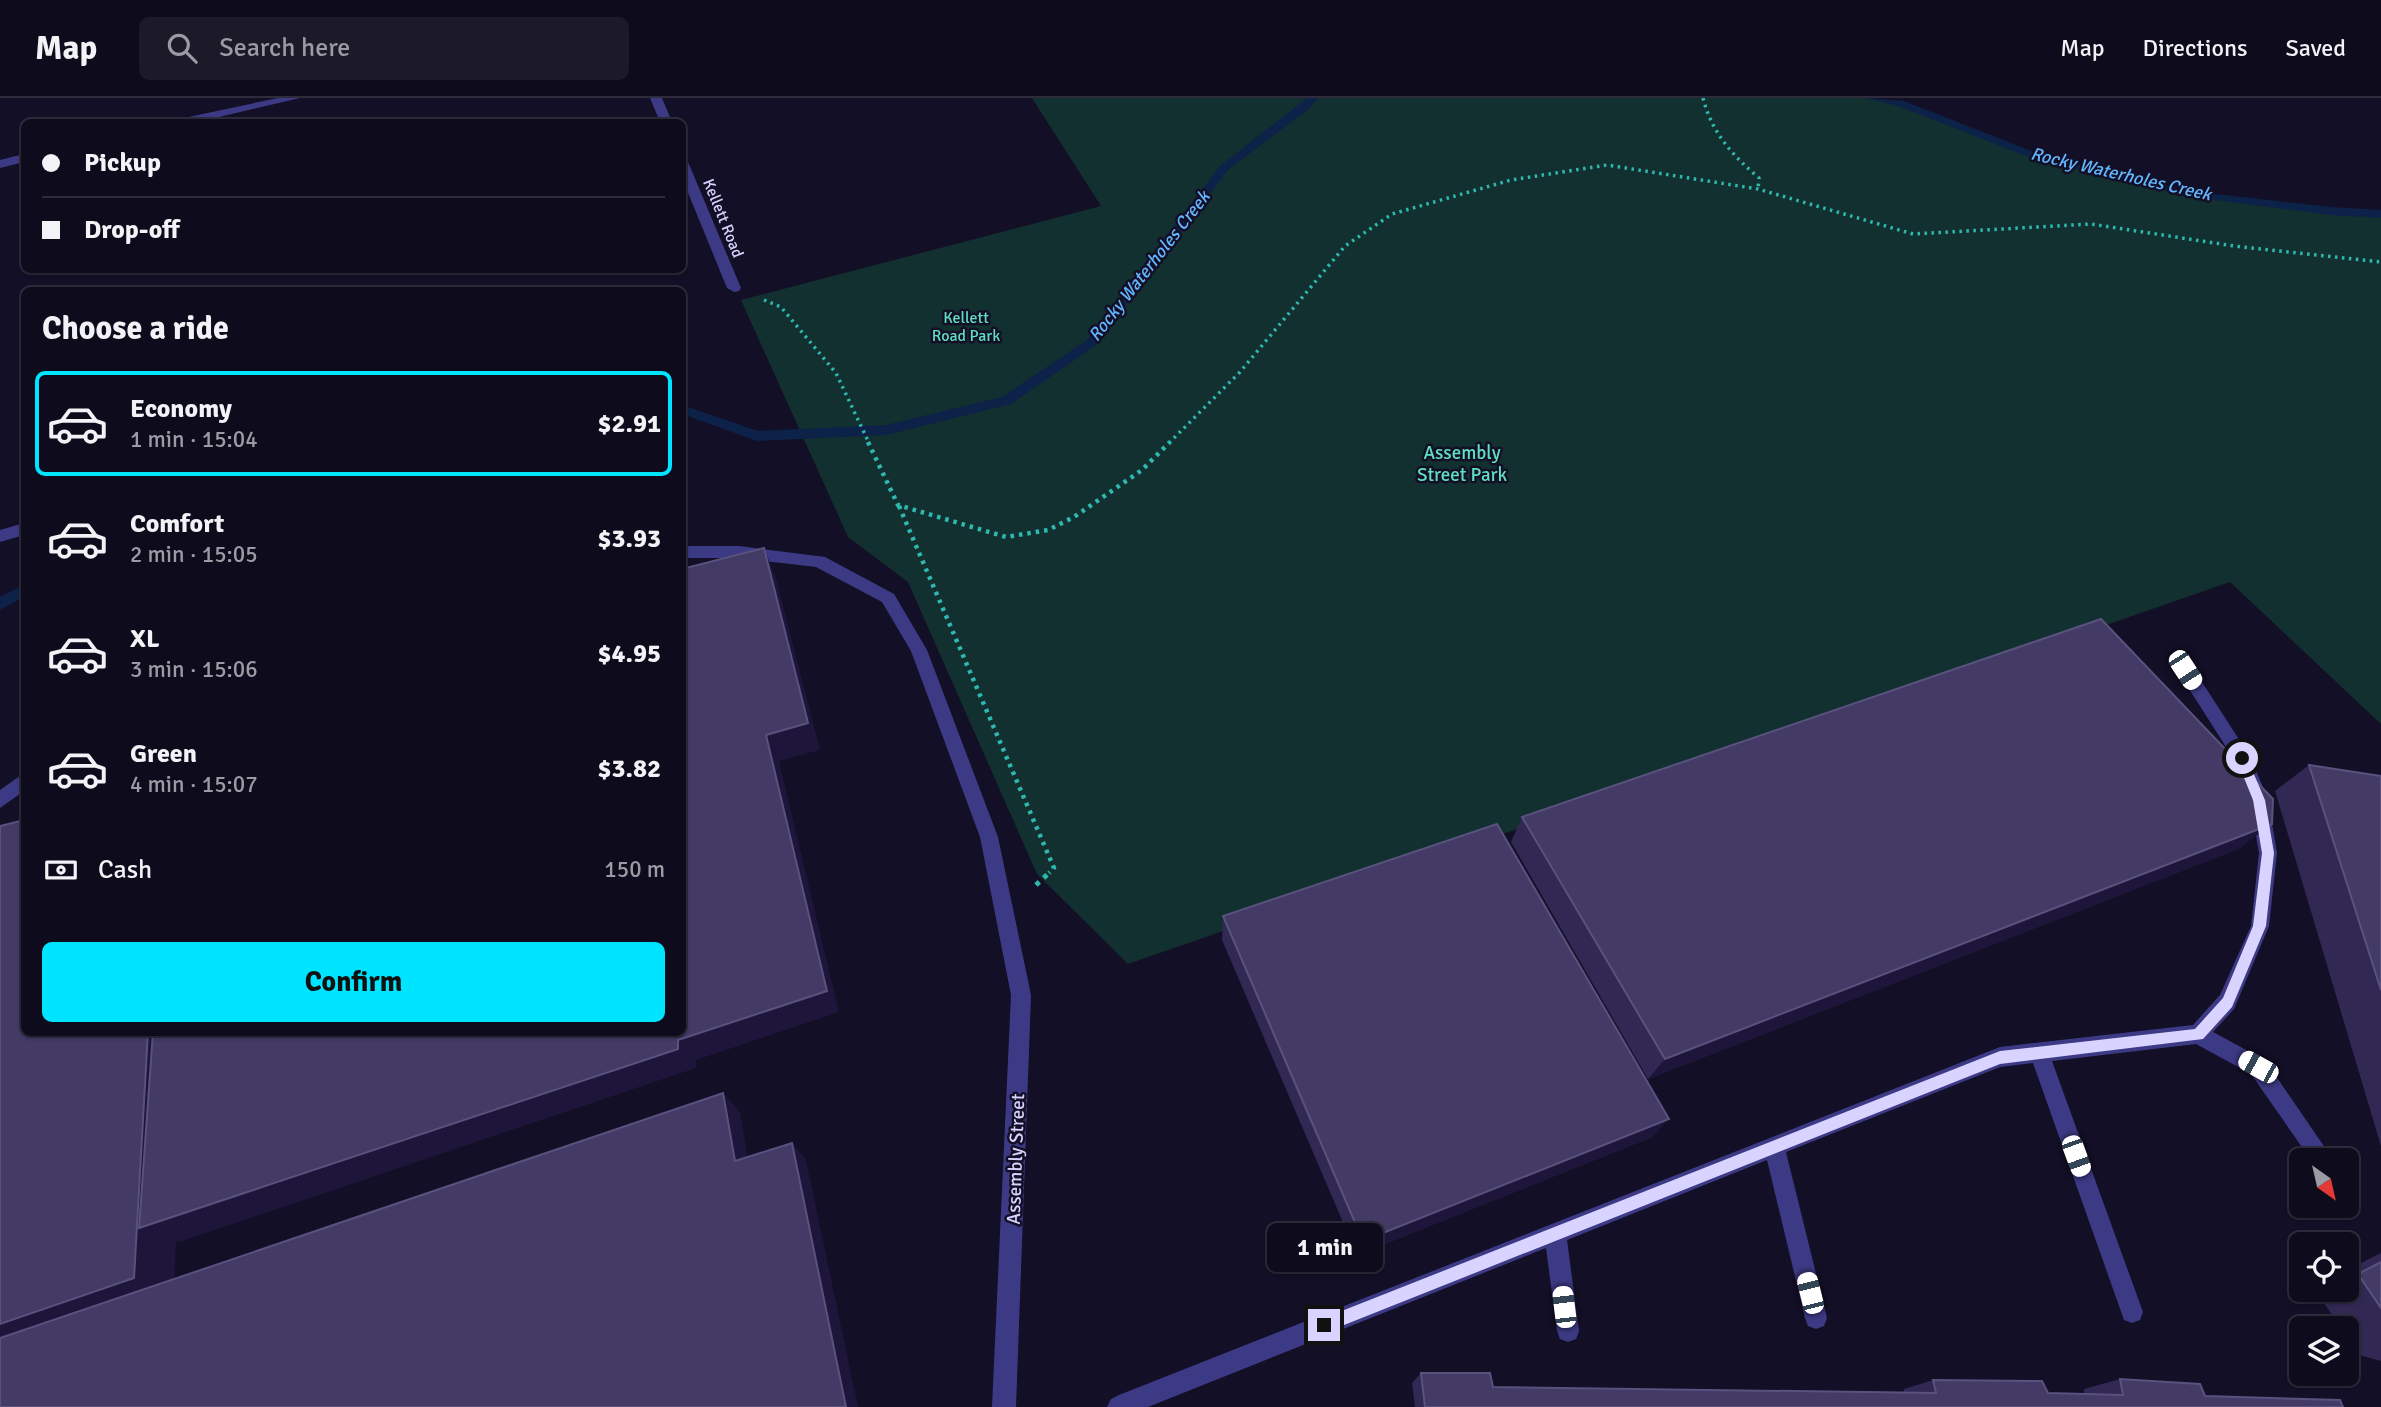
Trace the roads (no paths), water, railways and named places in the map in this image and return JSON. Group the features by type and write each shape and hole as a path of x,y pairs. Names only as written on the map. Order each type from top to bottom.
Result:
{"street":[{"path":"198,119 294,98"},
{"path":"656,98 665,119"},
{"path":"0,164 21,159"},
{"name":"Kellett Road","path":"686,172 734,288"},
{"path":"0,536 21,530"},
{"name":"Assembly Street","path":"686,552 739,552 819,561 888,598 919,650 989,837 1021,995 1004,1407"},
{"path":"2185,670 2242,758 2259,800 2268,853 2260,926 2227,1002 2198,1034"},
{"path":"0,800 21,783"},
{"path":"1119,1407 2000,1057 2198,1034 2258,1067 2316,1148"},
{"path":"2039,1052 2132,1312"},
{"path":"1774,1146 1816,1318"},
{"path":"1555,1234 1568,1331"}],"waterway":[{"name":"Rocky Waterholes Creek","path":"686,410 757,436 886,430 1006,401 1091,343 1224,168 1305,107 1313,98"},
{"name":"Rocky Waterholes Creek","path":"1869,98 1900,103 2035,156 2190,194 2330,211 2381,214"},
{"name":"Rocky Waterholes Creek","path":"0,604 21,593"}],"park label":[{"name":"Kellett Road Park","path":"966,326"},
{"name":"Assembly Street Park","path":"1462,463"}]}
